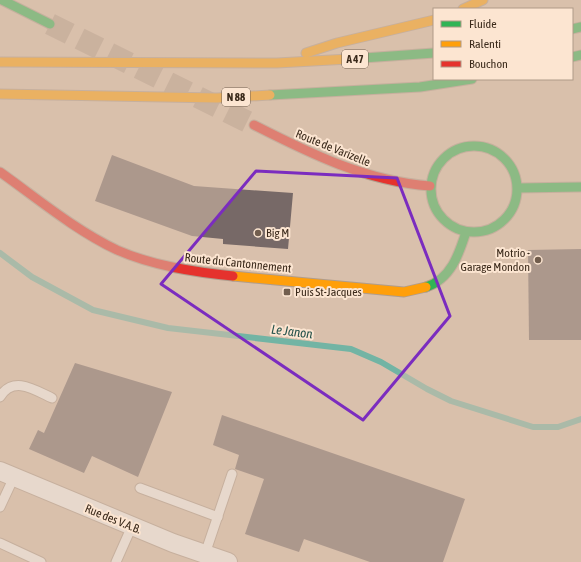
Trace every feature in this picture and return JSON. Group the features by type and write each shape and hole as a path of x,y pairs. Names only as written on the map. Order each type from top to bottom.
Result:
{"main road":[{"path":"2,0 50,24"},
{"path":"465,8 484,0"},
{"path":"0,62 277,63 321,48 403,30 433,20"},
{"name":"A 47","path":"277,63 409,56 433,53"},
{"name":"N 88","path":"0,94 218,98 420,87 466,80"},
{"name":"Route de Varizelle","path":"254,125 335,164 370,176 402,184 430,186"},
{"path":"468,146 482,146 496,151 507,161 515,174 518,188 514,207 502,222 491,229 478,233 466,232 454,228 443,220 431,199 430,186 434,172 442,159 453,150 468,146"},
{"name":"Route du Cantonnement","path":"0,172 87,233 118,250 155,263 203,273 404,292 421,290 435,285 451,268 466,232"},
{"path":"518,188 581,186"}],"street":[{"name":"Rue des V.A.B.","path":"7,474 132,526 228,562"}],"lane":[{"path":"0,397 8,387 16,384 24,385 52,398"},
{"path":"0,507 7,474"},
{"path":"205,554 232,474"},
{"path":"140,488 218,517"},
{"path":"116,562 132,526"},
{"path":"0,543 41,562"}],"highlighted area":[{"path":"256,171 397,178 450,316 363,420 161,284"}],"building":[{"path":"112,155 194,186 293,193 288,249 223,244 223,239 192,236 95,201"},
{"path":"581,249 581,340 529,340 528,250"},
{"path":"75,363 172,392 138,477 92,456 84,473 29,449 38,430 44,433"},
{"path":"222,415 465,499 443,562 370,562 304,539 299,552 245,534 264,479 235,469 239,455 213,445"}],"waterway":[{"name":"Le Janon","path":"0,253 32,277 93,310 168,328 351,349 381,362 451,401 533,427 558,427 581,419"}],"tunnel":[{"path":"50,24 254,125"}],"traffic: fast":[{"path":"2,0 50,24"},
{"path":"573,29 581,27"},
{"path":"349,59 433,53"},
{"path":"573,57 581,55"},
{"path":"270,95 420,87 466,80"},
{"path":"466,146 482,146 491,149 505,158 514,172 517,181 517,189 517,197 514,206 505,220 491,229 482,232 466,232 450,225 443,220 438,213 431,197 431,181 438,165 443,158 450,153 466,146"},
{"path":"518,188 581,187"},
{"path":"426,287 435,283 448,272 457,257 466,232"}],"traffic: slow":[{"path":"465,8 483,0"},
{"path":"306,53 337,43 433,20"},
{"path":"0,62 277,63 349,59"},
{"path":"0,94 217,98 270,95"},
{"path":"233,276 404,292 426,287"}],"traffic: jam":[{"path":"254,125 318,156 361,172 406,183 430,186"},
{"path":"0,172 72,224 117,250 131,256 160,264 189,270 233,276"}],"place":[{"name":"Big M","path":"258,233"},
{"name":"Motrio - Garage Mondon","path":"538,260"},
{"name":"Puis St-Jacques","path":"287,292"}]}
